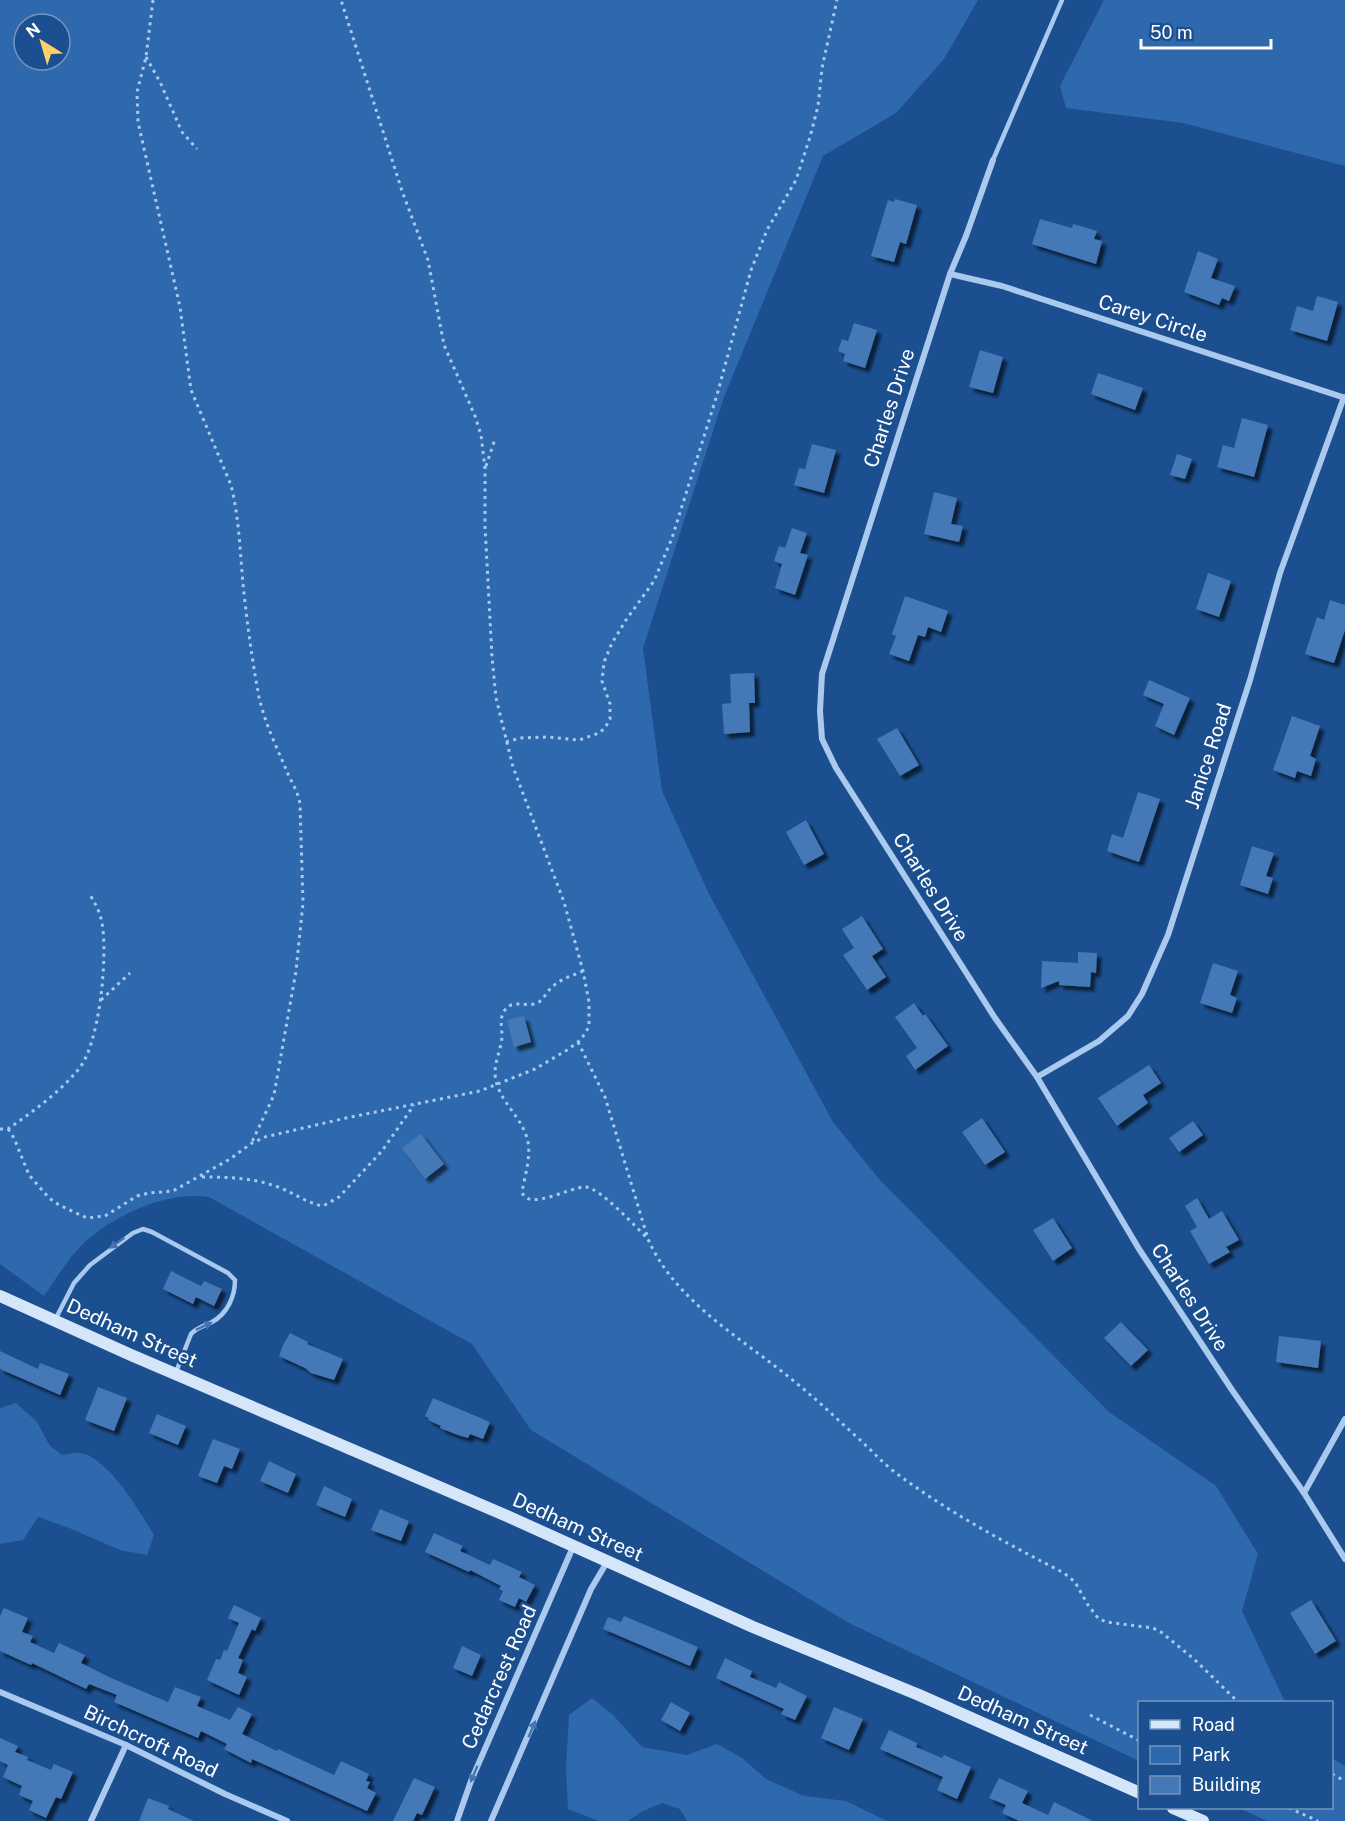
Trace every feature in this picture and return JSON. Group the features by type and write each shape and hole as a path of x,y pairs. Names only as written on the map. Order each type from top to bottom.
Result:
{"main road":[{"name":"Dedham Street","path":"0,1296 176,1375 496,1512 753,1627 930,1700 1138,1791"},
{"path":"1175,1809 1203,1821"}],"street":[{"name":"Charles Drive","path":"993,160 950,274 822,674 820,711 822,739 836,768 994,1018 1037,1077 1138,1249 1304,1493 1345,1559"},
{"name":"Carey Circle","path":"950,274 1002,286 1344,397"},
{"name":"Janice Road","path":"1037,1077 1099,1041 1128,1016 1142,994 1168,935 1250,680 1280,573 1344,397"},
{"path":"1304,1493 1345,1419"},
{"name":"Cedarcrest Road","path":"457,1821 471,1781 573,1547"},
{"path":"491,1821 591,1589 607,1562"},
{"name":"Birchcroft Road","path":"0,1692 126,1745 225,1794 287,1821"},
{"path":"91,1821 126,1745"}],"lane":[{"path":"993,160 1062,0"},
{"path":"54,1321 74,1283 90,1265 132,1233 143,1230 152,1232 228,1273 235,1280 228,1308 220,1317 191,1334 176,1375"}],"path":[{"path":"153,0 146,57 137,92 138,122 180,307 191,390 231,485 237,515 247,614 260,698 276,746 298,793 300,804 303,903 296,971 274,1095 252,1143"},
{"path":"8,1129 14,1138 28,1175 49,1198 87,1218 105,1216 137,1196 173,1191 230,1159 252,1143 285,1132 480,1091 497,1085 535,1069 567,1050 585,1034 590,1017 583,971 564,902 513,767 496,698 485,526 484,452 479,427 444,345 428,260 391,159 341,0"},
{"path":"506,741 547,737 579,740 599,733 610,719 610,704 602,681 604,662 626,620 654,581 672,538 717,395 750,270 767,230 796,180 810,137 818,106 822,68 837,0"},
{"path":"146,57 160,82 182,132 197,149"},
{"path":"485,468 495,439"},
{"path":"0,1129 8,1129 45,1100 79,1069 90,1050 99,1001 104,932 97,907 89,893"},
{"path":"583,971 556,984 538,1003 513,1004 505,1009 502,1016 500,1052 495,1071 497,1085 525,1130 528,1139 529,1151 522,1192 528,1200 536,1201 571,1189 592,1188 606,1198 648,1239"},
{"path":"99,1001 130,973"},
{"path":"578,1042 605,1097 648,1239 673,1279 695,1302 727,1330 807,1391 890,1468 918,1489 976,1527 1064,1572 1075,1582 1098,1618 1106,1622 1153,1628 1161,1632 1194,1659 1237,1701"},
{"path":"200,1177 242,1178 275,1186 316,1204 323,1206 329,1204 339,1197 382,1151 414,1104"},
{"path":"1090,1715 1138,1740"},
{"path":"1291,1809 1318,1821"}],"green space":[{"path":"0,0 978,0 944,59 896,113 823,156 724,397 643,648 662,791 709,894 833,1122 879,1179 1109,1412 1216,1486 1258,1554 1242,1611 1285,1701 1138,1701 1138,1761 849,1623 531,1430 472,1344 209,1197 176,1198 142,1207 96,1233 67,1262 44,1296 0,1264"},
{"path":"1104,0 1345,0 1345,166 1183,123 1066,108 1060,86"},
{"path":"16,1403 37,1422 50,1446 62,1455 78,1453 90,1456 112,1474 154,1535 147,1555 120,1550 38,1517 23,1540 0,1544 0,1408"},
{"path":"592,1698 613,1715 642,1747 687,1755 717,1744 742,1758 766,1779 804,1796 846,1801 887,1821 687,1821 680,1809 662,1803 641,1812 628,1821 599,1821 568,1809 566,1768 569,1715"},
{"path":"1333,1759 1345,1766 1345,1821 1267,1821 1241,1809 1333,1809"}],"building":[{"path":"895,199 917,205 906,244 900,242 894,262 871,256 888,200 894,202"},
{"path":"1040,219 1072,228 1073,224 1097,231 1094,239 1102,241 1096,264 1032,244"},
{"path":"1198,251 1218,259 1211,278 1235,286 1229,301 1222,298 1219,305 1184,292"},
{"path":"1317,296 1338,302 1327,341 1290,330 1297,306 1313,311"},
{"path":"854,323 877,330 865,368 843,361 845,354 838,351 842,339 848,341"},
{"path":"980,350 1003,357 993,393 969,387"},
{"path":"1098,373 1143,388 1135,410 1091,394"},
{"path":"1242,418 1268,425 1254,477 1217,467 1223,445 1234,448"},
{"path":"812,444 836,450 824,493 794,485 799,468 805,469"},
{"path":"1177,454 1192,459 1185,479 1170,475"},
{"path":"934,492 957,498 951,524 963,526 959,542 924,534"},
{"path":"792,528 807,533 800,553 808,555 795,595 775,588 782,564 774,561 779,546 785,548"},
{"path":"1208,573 1231,581 1219,617 1196,609"},
{"path":"905,596 948,611 941,632 928,627 925,637 918,635 909,661 889,654 896,636 892,634"},
{"path":"1330,600 1345,605 1345,630 1334,663 1305,654 1317,617 1324,620"},
{"path":"754,673 755,703 749,703 750,732 724,734 722,704 731,703 730,674"},
{"path":"1149,680 1190,698 1174,735 1155,726 1164,704 1143,695"},
{"path":"1292,716 1320,726 1310,756 1316,759 1311,776 1297,771 1295,778 1273,770"},
{"path":"897,728 919,765 900,776 877,739"},
{"path":"1138,792 1160,799 1139,862 1107,851 1112,834 1123,838"},
{"path":"806,820 824,854 804,865 786,832"},
{"path":"1252,846 1274,853 1266,876 1273,878 1268,894 1240,885"},
{"path":"862,916 883,949 872,956 886,977 867,990 843,955 854,948 842,929"},
{"path":"1078,952 1097,953 1096,973 1091,972 1090,987 1059,985 1059,981 1041,988 1042,961 1078,963"},
{"path":"1213,963 1238,971 1230,995 1237,998 1232,1013 1200,1003"},
{"path":"914,1003 923,1016 925,1014 948,1046 915,1070 906,1056 917,1048 895,1017"},
{"path":"524,1016 531,1042 514,1047 507,1020"},
{"path":"1149,1065 1161,1083 1143,1095 1148,1103 1117,1126 1098,1098"},
{"path":"982,1118 1005,1152 985,1165 962,1132"},
{"path":"1193,1121 1203,1135 1179,1152 1169,1138"},
{"path":"421,1134 444,1164 425,1179 402,1148"},
{"path":"1197,1198 1209,1219 1222,1211 1239,1240 1226,1247 1230,1252 1209,1264 1190,1231 1197,1227 1185,1206"},
{"path":"1053,1218 1072,1248 1053,1261 1033,1230"},
{"path":"171,1271 201,1286 204,1281 222,1289 214,1306 196,1297 193,1304 163,1289"},
{"path":"1121,1322 1148,1350 1131,1366 1104,1338"},
{"path":"290,1333 308,1342 307,1344 343,1359 334,1380 311,1373 279,1356"},
{"path":"1279,1336 1321,1341 1318,1368 1276,1362"},
{"path":"0,1351 38,1369 40,1363 69,1374 60,1395 0,1369"},
{"path":"98,1387 127,1398 114,1431 85,1420"},
{"path":"433,1398 490,1422 483,1439 470,1434 468,1438 458,1435 428,1420 429,1418 425,1416"},
{"path":"157,1414 186,1426 178,1445 149,1433"},
{"path":"213,1439 240,1449 232,1469 224,1466 217,1483 198,1476"},
{"path":"269,1461 296,1474 288,1493 260,1481"},
{"path":"324,1486 352,1499 345,1517 316,1505"},
{"path":"380,1509 409,1521 401,1541 371,1530"},
{"path":"434,1533 463,1546 460,1551 490,1565 493,1559 522,1572 519,1577 535,1585 526,1602 519,1598 515,1607 499,1600 503,1591 499,1589 501,1586 470,1570 469,1572 425,1552"},
{"path":"1311,1600 1336,1641 1315,1654 1290,1613"},
{"path":"234,1605 261,1618 255,1631 252,1629 238,1658 243,1660 238,1673 247,1677 239,1695 207,1680 216,1659 220,1660 224,1650 227,1651 239,1623 228,1618"},
{"path":"4,1608 28,1618 22,1632 33,1636 30,1642 54,1653 59,1643 85,1655 81,1663 168,1702 175,1687 201,1697 197,1706 230,1720 238,1707 252,1714 242,1734 334,1775 341,1761 369,1774 366,1781 370,1782 367,1788 376,1793 367,1811 252,1759 251,1763 224,1749 227,1744 201,1731 198,1738 114,1702 117,1695 89,1684 86,1689 32,1663 31,1665 0,1651 0,1616"},
{"path":"624,1616 698,1647 690,1666 603,1629 608,1617 621,1622"},
{"path":"462,1646 481,1655 472,1676 453,1668"},
{"path":"725,1658 752,1671 750,1677 776,1688 779,1682 807,1696 795,1720 781,1714 784,1709 716,1678"},
{"path":"671,1702 690,1713 680,1731 661,1720"},
{"path":"834,1707 863,1719 849,1750 821,1738"},
{"path":"889,1730 917,1743 916,1747 942,1758 944,1755 971,1767 957,1799 937,1790 943,1777 880,1749"},
{"path":"0,1738 18,1746 15,1752 28,1757 27,1760 51,1770 54,1764 73,1772 61,1799 56,1797 46,1818 29,1810 33,1801 19,1795 22,1786 3,1777 8,1765 0,1761"},
{"path":"414,1778 435,1787 422,1815 417,1813 413,1821 393,1821"},
{"path":"999,1778 1028,1791 1022,1803 1048,1815 1054,1802 1093,1821 1019,1821 1002,1813 1006,1805 989,1798"},
{"path":"148,1798 169,1806 168,1809 194,1821 139,1821"}]}
